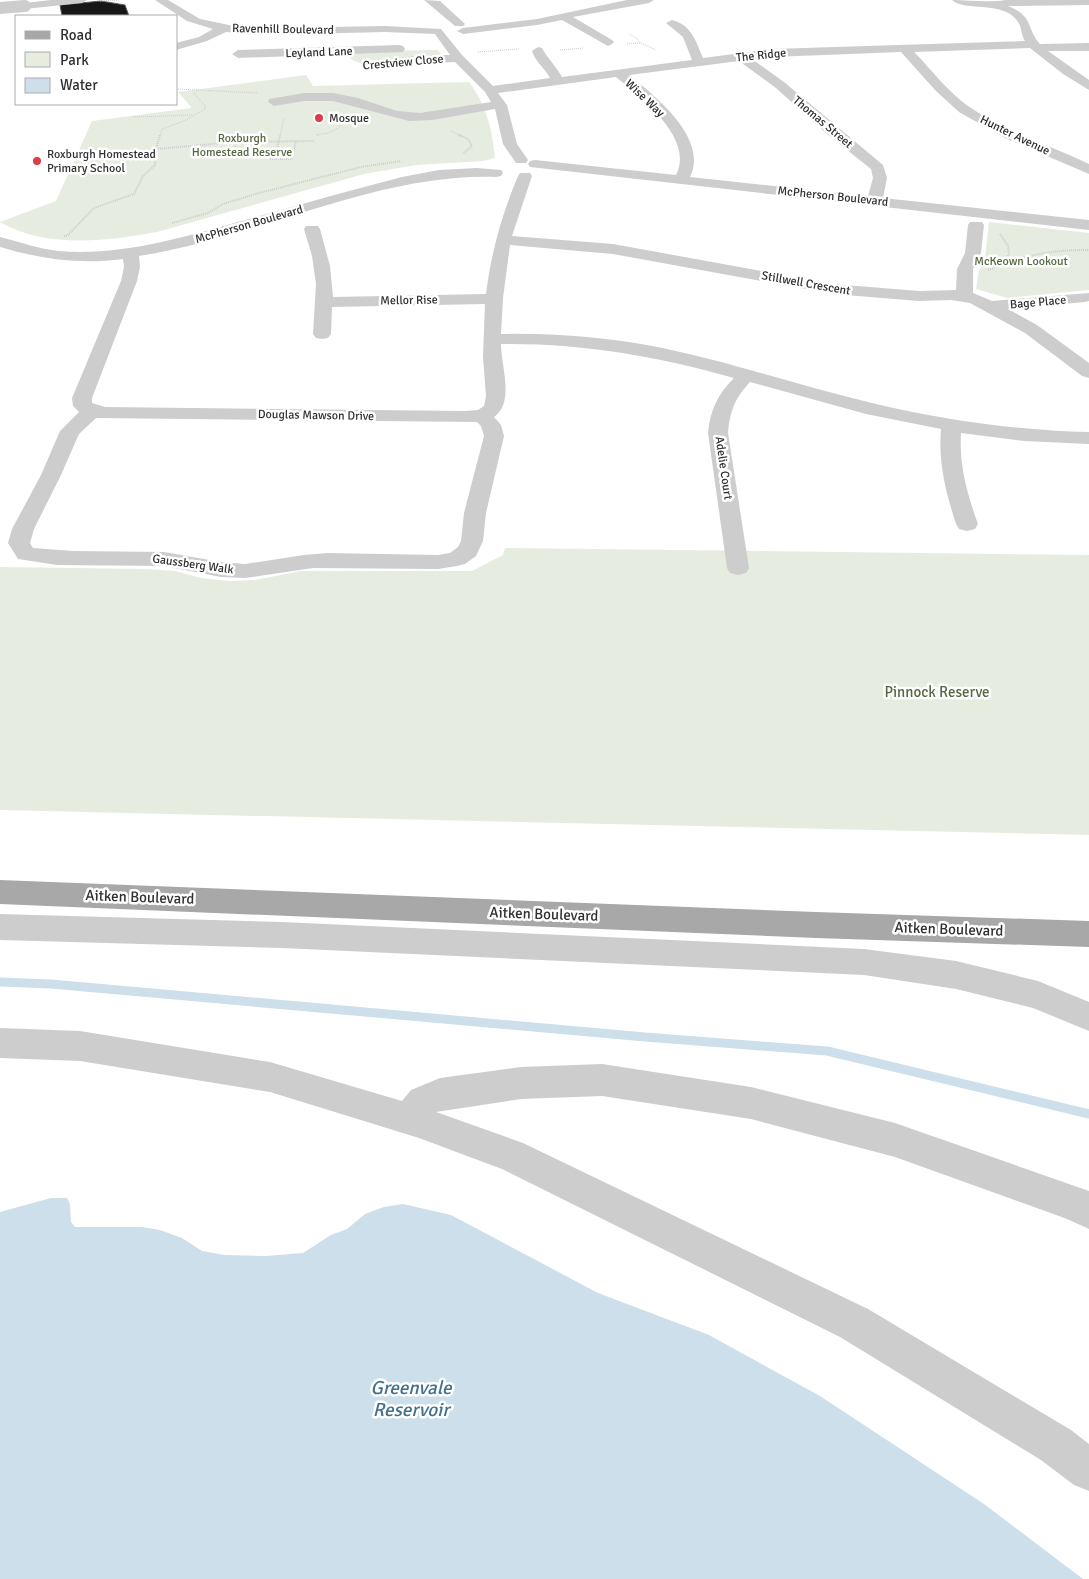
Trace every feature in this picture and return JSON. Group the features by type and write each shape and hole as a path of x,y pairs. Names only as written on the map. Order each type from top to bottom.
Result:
{"main road":[{"name":"Aitken Boulevard","path":"0,892 806,925 1089,934"}],"street":[{"path":"0,2 25,3 82,0"},
{"name":"Ravenhill Boulevard","path":"160,0 172,4 197,22 225,28 280,31 461,28"},
{"path":"429,0 446,12 461,28 509,26 565,17 608,6 649,0"},
{"path":"591,0 608,6"},
{"path":"957,0 1000,7 1022,18 1027,36 1036,46 1089,86"},
{"path":"1000,7 1020,1 1089,2"},
{"path":"0,8 25,3"},
{"path":"446,12 447,17 439,28 455,53 490,90 500,105 510,144 529,168 517,195 503,240 494,299 492,353 495,400 492,408 482,415"},
{"path":"565,17 608,42"},
{"path":"620,68 664,55 697,58 689,34 683,28 672,23"},
{"path":"509,26 527,35"},
{"path":"178,45 203,38 225,28"},
{"path":"455,53 453,40 461,28"},
{"name":"The Ridge","path":"490,90 558,81 620,68 697,58 741,57 803,51 905,48 1089,47"},
{"name":"Hunter Avenue","path":"905,48 950,96 979,119 1022,141 1089,170"},
{"name":"Leyland Lane","path":"238,54 342,57 400,49"},
{"path":"538,51 540,58 550,66 558,81"},
{"name":"Crestview Close","path":"367,66 455,53"},
{"name":"Thomas Street","path":"741,57 780,85 878,168 880,178 875,200"},
{"name":"Wise Way","path":"620,68 655,104 679,134 687,151 687,167 681,179"},
{"path":"277,101 302,97 332,97 394,114 425,117 474,107 500,105"},
{"path":"510,144 501,169 517,195"},
{"name":"McPherson Boulevard","path":"1,237 52,244 99,246 134,243 168,236 375,177 428,170 529,168 584,170 681,179 1086,224"},
{"name":"McPherson Boulevard","path":"1,237 17,248 40,253 68,256 131,254 193,240 405,180 501,169"},
{"path":"965,287 966,269 973,253 976,225"},
{"path":"312,230 323,269 324,302 322,334"},
{"name":"Stillwell Crescent","path":"503,240 613,249 841,290 919,296 965,287 974,298 1031,329 1089,372"},
{"path":"92,411 83,406 82,398 129,280 132,267 131,254"},
{"name":"Bage Place","path":"990,306 1085,297"},
{"name":"Mellor Rise","path":"324,302 494,299"},
{"path":"494,338 579,341 625,346 682,358 883,412 951,426 999,433 1089,438"},
{"name":"Adelie Court","path":"738,568 718,433 720,410 732,390 746,376"},
{"name":"Gaussberg Walk","path":"92,411 70,431 51,475 23,529 19,543 26,554 45,558 153,558 179,560 218,570 247,571 316,560 438,562 457,559 468,551 472,541 475,513 494,436 482,415"},
{"name":"Douglas Mawson Drive","path":"92,411 105,413 454,417 482,415"},
{"path":"951,426 950,469 957,496 968,524"},
{"path":"0,927 282,935 864,962 956,975 1038,995 1089,1017"},
{"path":"0,1042 80,1046 270,1077 408,1119 511,1155 854,1323 1056,1446 1089,1470"},
{"path":"408,1119 423,1101 440,1094 521,1083 602,1080 752,1103 895,1140 1076,1204 1089,1211"}],"path":[{"path":"629,34 638,39 639,42 664,55"},
{"path":"178,89 193,92 232,89 262,94 287,108 275,159"},
{"path":"68,236 94,208 134,194 142,179 154,165 156,149 162,130 205,109 205,106 193,92"},
{"path":"133,118 195,115"},
{"path":"317,135 335,130 342,124 342,121 332,115"},
{"path":"449,130 468,139 472,146 461,156"},
{"path":"270,159 292,159 296,141"},
{"path":"156,149 236,142 314,141"},
{"path":"236,142 234,149 236,149"},
{"path":"252,148 253,142"},
{"path":"167,225 208,213 223,204 251,195 361,167 405,161"},
{"path":"996,228 1008,246 1009,254 1002,264"},
{"path":"52,244 64,236 75,236"},
{"path":"965,287 1002,264 1025,256 1055,250 1089,250"}],"green space":[{"path":"438,50 442,56 408,62 367,64 350,58 352,53 362,51"},
{"name":"Roxburgh Homestead Reserve","path":"306,75 313,86 469,82 488,118 495,158 483,161 416,165 364,174 157,232 118,238 97,240 57,239 18,231 0,222 56,201 92,121 192,108 178,92"},
{"name":"McKeown Lookout","path":"989,222 1089,233 1089,290 1007,298 976,289 979,270 985,259"},
{"name":"Pinnock Reserve","path":"505,548 1089,555 1089,835 0,810 0,567 147,569 175,571 201,578 229,581 255,580 301,571 472,571 503,555"}],"water":[{"name":"Greenvale Reservoir","path":"51,1198 67,1198 70,1204 71,1222 75,1227 142,1227 160,1230 182,1238 202,1251 225,1255 266,1256 303,1253 331,1235 347,1229 365,1214 384,1207 403,1204 451,1215 598,1293 709,1335 820,1396 984,1504 1083,1579 0,1579 0,1212"}],"building":[{"path":"101,1 125,5 129,15 62,15 60,5"}],"waterway":[{"path":"0,982 51,984 645,1037 827,1051 1089,1114"}],"place":[{"name":"Mosque","path":"319,118"},
{"name":"Roxburgh Homestead Primary School","path":"37,161"}]}
